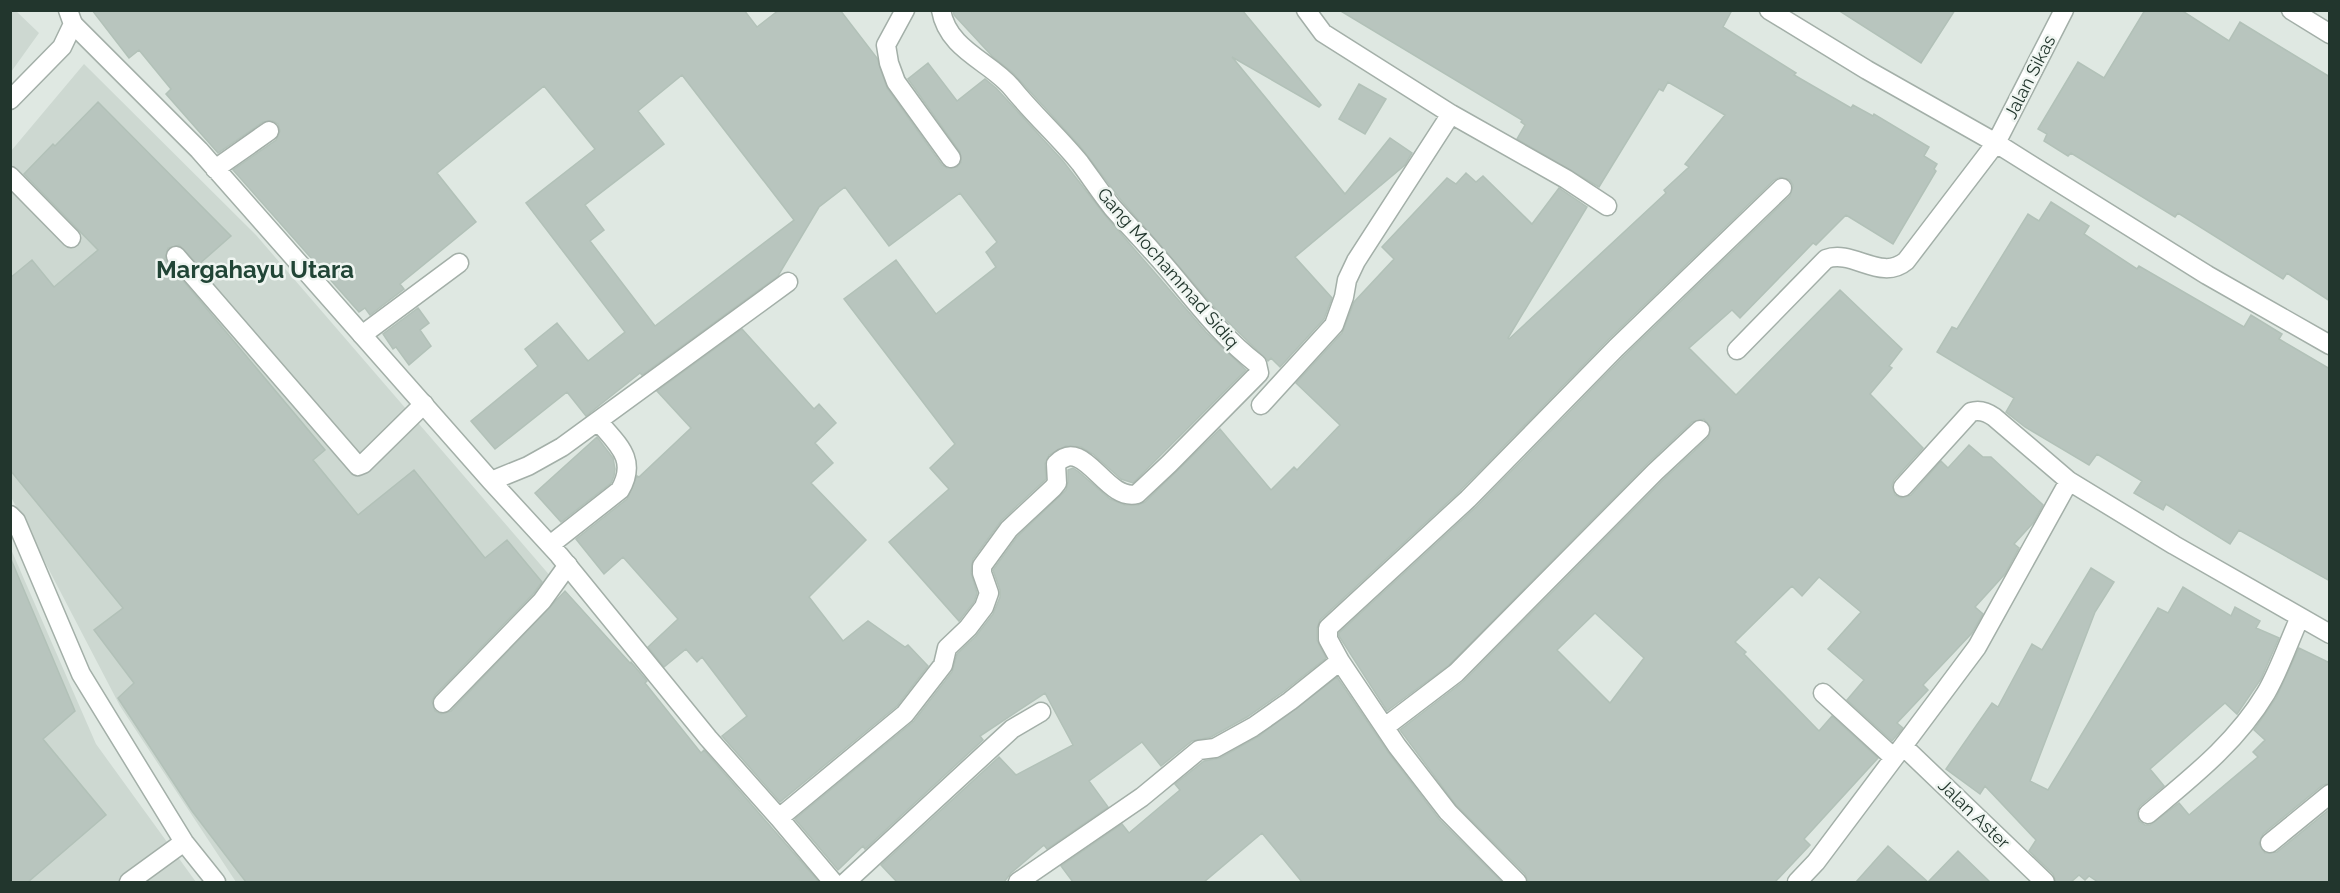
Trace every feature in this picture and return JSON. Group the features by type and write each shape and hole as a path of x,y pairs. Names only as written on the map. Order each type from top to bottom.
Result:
{"street":[{"path":"905,10 886,45 889,63 896,82 951,158"},
{"name":"Gang Mochammad Sidiq","path":"779,818 895,723 926,689 944,665 947,648 968,628 984,607 989,593 982,566 1009,529 1057,483 1056,464 1061,458 1067,455 1074,456 1087,464 1120,493 1137,494 1169,465 1259,373 1257,364 1239,350 1196,305 1154,252 1112,206 1080,164 1030,111 1012,87 965,50 950,31 941,10"},
{"path":"1306,10 1323,33 1451,114 1566,178 1606,206"},
{"path":"1769,10 1996,143 2207,275 2330,345"},
{"name":"Jalan Sikas","path":"1737,350 1826,259 1843,257 1880,268 1897,267 1902,264 1996,143 2064,10"},
{"path":"2291,10 2330,34"},
{"path":"10,100 62,46 71,17 215,170 491,481 550,544 708,738 833,882"},
{"path":"1261,405 1334,326 1347,280 1356,261 1451,114"},
{"path":"215,170 269,131"},
{"path":"10,176 71,238"},
{"path":"1517,882 1448,812 1397,746 1340,661 1328,639 1328,628 1468,499 1616,348 1782,188"},
{"path":"176,256 354,464 358,466 363,464 424,404"},
{"path":"362,335 459,263"},
{"path":"491,481 528,466 562,447 788,282"},
{"path":"1903,487 1966,417 1977,410 1994,417 2069,481 2174,545 2330,634"},
{"path":"550,544 620,490 624,482 627,470 626,454 598,420"},
{"path":"1385,727 1456,673 1622,505 1700,430"},
{"path":"1797,882 1816,862 1977,647 2069,481"},
{"path":"10,514 16,521 81,674 184,842 216,882"},
{"path":"443,704 542,601 568,565"},
{"path":"2148,814 2211,762 2244,725 2267,690 2300,617"},
{"path":"1018,882 1150,791 1199,750 1215,748 1253,727 1340,661"},
{"name":"Jalan Aster","path":"1823,693 1899,752 2045,882"},
{"path":"846,882 1012,729 1041,712"},
{"path":"2270,843 2330,794"},
{"path":"129,882 184,842"}],"shaded area":[{"path":"11,10 16,11 39,33 11,72"},
{"path":"84,64 256,235 558,585 484,684 700,756 810,882 236,882 120,706 11,497 11,151"},
{"path":"10,547 96,744 196,882 11,882"}],"building":[{"path":"92,10 744,10 757,27 779,10 840,10 877,58 887,88 942,165 947,168 957,167 961,162 960,152 908,79 928,63 957,101 985,79 996,88 1063,161 1104,214 1206,332 1246,370 1133,483 1121,479 1093,454 1081,447 1066,446 1049,455 1045,464 1046,479 1001,521 973,559 971,573 977,593 974,602 959,621 889,542 949,489 930,468 955,444 844,299 896,260 936,314 996,267 986,252 997,242 960,193 889,246 845,187 819,207 778,276 642,375 640,373 586,416 567,392 495,449 471,421 538,366 525,349 557,323 588,361 625,332 526,203 595,149 544,86 437,173 476,222 400,284 404,289 370,315 365,308 359,312 233,170 276,140 280,131 278,124 273,121 263,122 218,153 166,94 171,89 139,50 129,58","holes":["682,75 794,220 655,326 590,241 604,230 585,205 664,144 638,111"]},
{"path":"953,10 1242,10 1321,105 1319,107 1232,57 1345,194 1390,138 1412,153 1405,165 1295,257 1332,298 1324,319 1280,367 1271,358 1268,361 1223,317 1121,200 1080,146 1012,72 992,56 954,15"},
{"path":"1339,10 1732,10 1723,27 1796,73 1794,75 1851,108 1853,105 1873,116 1874,114 1929,147 1924,156 1937,164 1934,169 1936,171 1893,244 1846,215 1816,245 1813,243 1740,318 1732,310 1689,348 1736,395 1840,290 1902,349 1889,366 1892,368 1870,394 1923,448 1894,480 1892,485 1895,495 1901,498 1911,495 1941,461 1948,468 1969,445 1983,457 1991,457 2043,505 2033,523 2014,544 2019,548 2005,574 1975,607 1983,614 1972,633 1923,685 1928,690 1897,723 1903,728 1892,741 1847,700 1864,680 1828,649 1861,612 1819,577 1802,596 1792,586 1735,642 1819,731 1832,716 1878,758 1804,839 1810,845 1775,882 1528,882 1525,874 1456,805 1400,730 1464,681 1663,480 1708,438 1711,428 1704,419 1692,422 1647,464 1449,665 1387,711 1339,636 1339,633 1476,507 1624,356 1790,196 1793,185 1790,180 1780,177 1774,180 1608,340 1460,491 1320,620 1317,640 1326,658 1283,692 1247,717 1211,737 1192,741 1161,766 1142,742 1089,781 1108,807 1047,849 1044,845 1011,873 1004,882 897,882 881,865 999,757 1016,775 1073,745 1045,693 980,736 983,740 865,849 863,846 838,870 795,819 914,721 952,672 957,654 976,636 993,614 1000,597 1000,590 993,570 1017,537 1066,490 1068,470 1073,468 1079,472 1110,499 1125,505 1138,505 1145,502 1220,429 1271,490 1294,467 1297,470 1340,425 1296,383 1342,333 1354,302 1394,259 1382,247 1447,178 1456,184 1466,173 1476,182 1483,176 1532,224 1559,188 1587,207 1509,339 1666,193 1664,190 1689,167 1685,164 1725,115 1668,82 1663,91 1659,89 1599,187 1517,139 1525,125 1521,122 1522,120","holes":["1595,613 1644,658 1610,703 1557,650"]},
{"path":"1838,10 1955,10 1921,63"},
{"path":"2145,10 2181,10 2229,41 2240,22 2330,77 2330,301 2287,273 2283,279 2178,213 2175,217 2071,153 2068,156 2044,141 2047,134 2038,129 2078,62 2104,78"},
{"path":"1359,84 1386,99 1365,134 1339,119"},
{"path":"98,102 231,236 198,265 179,245 168,248 165,259 325,450 313,460 358,515 414,470 485,558 507,540 542,582 435,695 432,701 435,711 441,714 451,711 565,591 647,681 645,683 701,753 704,750 819,882 246,882 192,811 118,698 134,683 94,630 123,608 10,470 10,278 32,260 54,287 98,250 24,174"},
{"path":"2051,202 2089,226 2084,234 2137,269 2139,266 2244,327 2251,315 2282,334 2279,339 2330,369 2330,581 2239,530 2230,544 2166,504 2163,510 2134,493 2142,481 2097,454 2089,465 2025,427 2006,412 2014,398 1937,352 1952,327 1957,329 2028,214 2039,221"},
{"path":"418,308 429,323 420,330 431,346 409,365 396,347 393,349 383,334"},
{"path":"742,329 814,409 819,404 836,423 815,443 833,463 811,483 866,540 809,597 843,641 868,621 905,647 908,645 928,666 897,706 780,802 722,736 747,716 702,657 697,662 686,649 664,667 648,647 678,619 623,557 604,574 576,539 627,499 637,476 639,477 691,428 657,391"},
{"path":"597,437 613,458 614,476 611,483 561,522 535,493"},
{"path":"10,557 75,711 43,739 106,815 28,882 10,882"},
{"path":"2091,568 2114,582 2095,612 2030,781 2048,790 2158,608 2168,613 2183,587 2231,616 2235,607 2260,621 2256,628 2279,638 2261,679 2237,714 2225,703 2150,769 2164,786 2140,806 2137,811 2139,821 2150,825 2179,803 2189,815 2258,757 2253,752 2265,740 2254,730 2276,698 2299,648 2330,663 2330,783 2323,785 2263,834 2259,844 2265,853 2277,852 2330,809 2330,882 2098,882 2089,876 2085,880 2079,875 2071,882 2056,882 2053,874 2029,851 2036,840 1985,786 1980,794 1946,769 1992,703 1998,707 2032,644 2042,650"},
{"path":"1337,677 1388,752 1439,819 1502,882 1302,882 1262,833 1204,882 1073,882 1061,866 1122,824 1129,833 1180,790 1175,784 1204,761 1220,758 1259,736"},
{"path":"1888,846 1928,882 1856,882"},
{"path":"1958,851 1990,882 1928,882"}],"district":[{"name":"Margahayu Utara","path":"255,270"}]}
